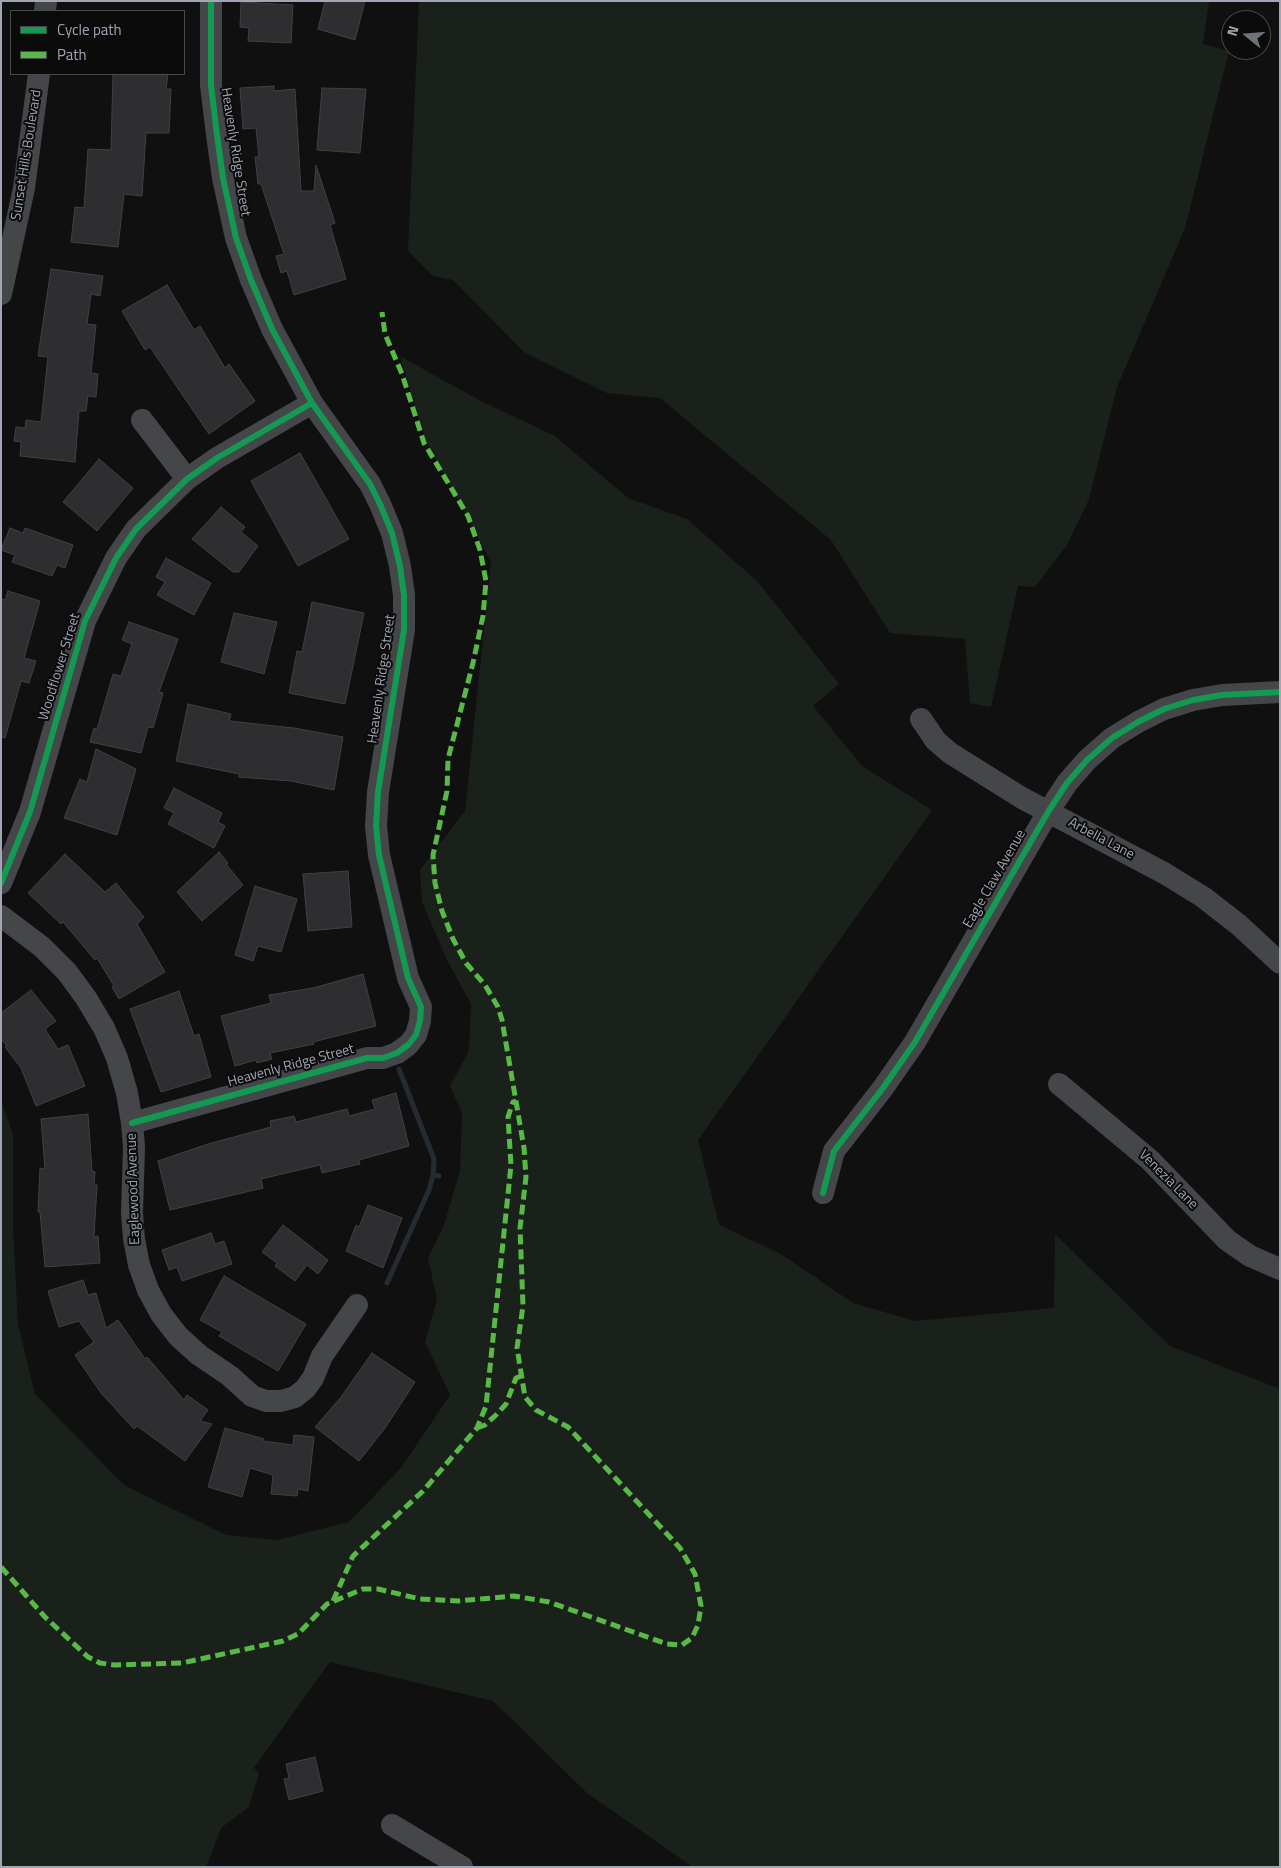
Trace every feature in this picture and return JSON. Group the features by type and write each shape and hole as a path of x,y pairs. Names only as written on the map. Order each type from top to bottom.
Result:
{"street":[{"name":"Heavenly Ridge Street","path":"132,1123 367,1058 390,1056 408,1046 416,1034 420,1021 420,1006 408,978 379,855 376,826 378,792 404,630 404,595 400,566 392,533 370,484 312,403 272,328 251,280 236,238 223,178 214,105 210,31 211,1"},
{"name":"Sunset Hills Boulevard","path":"1,294 24,188 39,75"},
{"name":"Woodflower Street","path":"1,883 30,812 85,621 116,558 136,529 187,479 217,458 312,403"},
{"path":"142,420 187,479"},
{"name":"Eagle Claw Avenue","path":"823,1193 834,1150 883,1088 915,1042 1048,812 1067,783 1087,760 1112,738 1164,709 1193,700 1222,695 1280,692"},
{"name":"Arbella Lane","path":"921,719 936,741 950,753 1048,812 1164,873 1203,897 1239,925 1280,963"},
{"name":"Eaglewood Avenue","path":"1,916 42,947 66,972 86,998 104,1028 117,1058 127,1093 132,1123 134,1147 132,1213 134,1240 139,1265 148,1290 161,1314 178,1336 199,1355 230,1376 252,1396 266,1401 281,1401 295,1396 313,1378 322,1356 357,1305"},
{"name":"Venezia Lane","path":"1059,1084 1150,1160 1227,1240 1250,1256 1280,1269"},
{"path":"392,1825 462,1867"}],"shaded area":[{"path":"419,1 1209,1 1203,44 1221,49 1221,60 1227,60 1185,228 1117,387 1089,499 1067,545 1035,587 1018,586 991,707 970,703 965,639 890,633 831,540 660,398 607,393 525,353 453,280 433,276 408,251"},
{"path":"400,356 479,400 555,436 628,498 687,519 758,582 839,684 813,706 862,766 932,810 698,1140 719,1225 781,1254 853,1303 915,1321 1054,1308 1055,1234 1170,1346 1280,1389 1280,1867 693,1867 587,1793 493,1701 330,1662 254,1768 259,1773 249,1807 221,1828 206,1867 1,1867 1,1101 13,1134 13,1226 18,1324 35,1394 124,1485 226,1535 277,1540 349,1522 401,1468 450,1395 425,1342 437,1299 428,1258 444,1225 460,1171 462,1113 450,1086 469,1051 471,1004 447,960 422,902 420,870 465,811 491,562 425,439"}],"building":[{"path":"325,1 365,1 355,40 318,29"},
{"path":"241,2 293,5 291,43 248,41 249,28 240,27"},
{"path":"113,75 168,75 166,89 171,89 169,133 146,133 142,196 124,194 118,247 71,242 75,207 84,208 88,149 111,150"},
{"path":"274,86 274,91 295,89 301,191 314,191 316,165 335,223 330,225 346,279 294,295 287,271 281,273 276,256 284,254 261,184 258,184 255,157 259,157 256,128 243,129 240,88"},
{"path":"322,88 366,89 360,153 317,150"},
{"path":"51,269 103,276 100,296 91,294 87,324 96,325 91,373 98,374 96,397 88,396 86,411 79,411 75,462 20,456 21,442 14,441 16,427 25,428 26,420 41,422 48,357 38,356"},
{"path":"167,285 194,330 200,326 225,368 229,364 255,401 209,434 150,347 145,350 122,311"},
{"path":"300,453 349,539 298,566 251,481"},
{"path":"99,459 133,488 97,531 63,502"},
{"path":"221,507 245,527 241,532 258,546 239,572 233,572 192,539"},
{"path":"10,528 23,533 25,528 73,545 65,568 57,565 52,576 12,562 15,555 1,550"},
{"path":"166,558 211,583 194,615 157,595 165,582 156,577"},
{"path":"8,591 40,601 24,658 36,661 29,683 21,681 5,738 1,737 1,599 5,600"},
{"path":"312,602 364,613 345,704 289,693 297,651 302,652"},
{"path":"234,613 277,622 264,674 221,662"},
{"path":"129,622 178,639 159,692 163,693 153,728 148,727 141,753 90,742 94,728 97,729 113,674 121,676 132,644 122,640"},
{"path":"188,704 231,714 229,721 294,728 343,737 334,790 291,781 239,777 239,774 176,761"},
{"path":"96,749 136,769 117,835 64,818 80,779 87,782"},
{"path":"174,788 222,813 218,822 225,826 214,848 168,824 174,813 164,808"},
{"path":"219,852 243,885 202,921 177,892"},
{"path":"65,854 105,892 116,883 144,917 137,924 165,972 119,999 112,987 114,986 97,958 95,960 63,922 61,924 28,893"},
{"path":"348,871 352,927 308,931 303,874"},
{"path":"255,886 297,899 281,952 258,946 253,961 235,955"},
{"path":"363,974 376,1026 313,1042 314,1044 270,1053 272,1059 257,1063 256,1060 235,1066 221,1016 271,1003 269,995 313,988"},
{"path":"31,990 56,1021 45,1029 58,1049 68,1045 85,1086 36,1106 21,1068 1,1039 1,1013"},
{"path":"179,991 194,1036 199,1034 211,1077 161,1092 130,1009"},
{"path":"396,1093 409,1146 359,1160 360,1164 322,1173 320,1165 261,1179 263,1188 170,1210 158,1161 208,1144 271,1127 270,1121 294,1116 296,1122 347,1109 349,1116 375,1109 372,1100"},
{"path":"88,1114 92,1171 95,1172 94,1185 97,1185 94,1237 98,1236 100,1263 45,1267 40,1212 38,1212 40,1168 45,1169 41,1119"},
{"path":"368,1205 402,1218 383,1268 346,1251 356,1225 359,1227"},
{"path":"283,1225 328,1260 318,1274 307,1265 295,1281 275,1266 277,1263 262,1252"},
{"path":"211,1233 215,1244 224,1241 232,1264 182,1281 177,1267 169,1270 162,1250"},
{"path":"224,1276 306,1324 278,1371 219,1336 222,1332 200,1320"},
{"path":"83,1280 88,1295 96,1293 106,1328 118,1320 145,1359 147,1357 184,1400 187,1395 208,1410 200,1421 212,1424 185,1461 137,1426 134,1429 101,1393 75,1355 94,1342 79,1321 59,1327 48,1291"},
{"path":"372,1353 415,1382 385,1428 359,1461 315,1427 341,1397"},
{"path":"225,1428 264,1439 263,1441 293,1445 294,1435 314,1437 308,1491 298,1489 297,1496 271,1494 273,1475 250,1468 242,1497 208,1487"},
{"path":"315,1757 323,1791 289,1800 284,1779 289,1778 286,1764"}],"waterway":[{"path":"399,1069 434,1159 433,1175 439,1176"},
{"path":"387,1283 429,1190 433,1175"}],"marked path":[{"path":"1,1567 45,1617 88,1657 100,1663 114,1665 182,1663 283,1641 298,1634 327,1604 363,1589 378,1589 420,1599 458,1601 514,1596 549,1602 667,1644 682,1645 692,1638 698,1625 701,1606 695,1574 680,1548 568,1427 536,1410 525,1397 517,1348 523,1306 520,1228 526,1177 524,1148 502,1020 498,1007 485,985 466,963 453,939 442,911 435,883 433,855 447,791 448,759 483,616 486,581 480,550 468,516 424,443 402,374 385,334 382,312"},
{"path":"333,1601 353,1556 423,1491 477,1428 486,1406 511,1165 508,1117 513,1102 516,1101"},
{"path":"477,1428 485,1425 506,1404 516,1378 521,1376"}],"cycle path":[{"path":"132,1123 367,1058 383,1058 397,1053 408,1045 416,1035 421,1007 408,978 379,855 376,826 378,792 404,630 404,595 400,566 392,533 380,504 370,484 312,403 272,329 251,280 236,238 223,178 211,85 211,1"},
{"path":"1,883 30,812 85,621 116,558 136,529 187,479 217,458 312,403"},
{"path":"823,1193 834,1151 883,1088 915,1042 1048,812 1067,783 1087,760 1112,738 1164,709 1193,700 1222,695 1280,692"}]}
